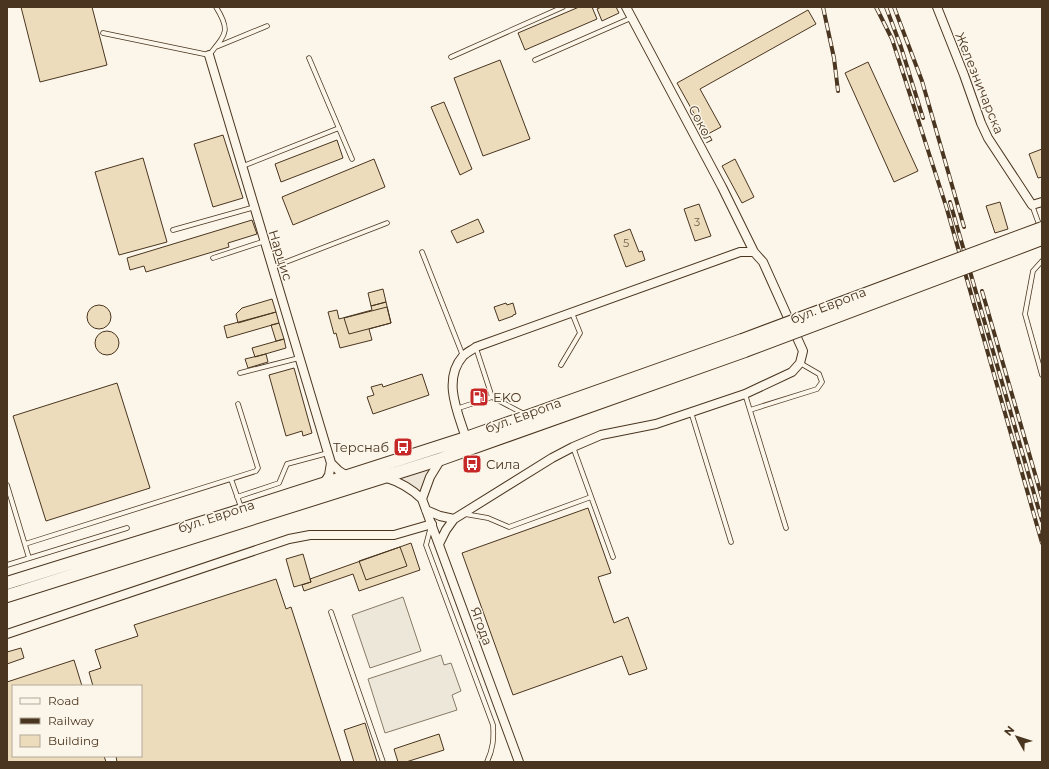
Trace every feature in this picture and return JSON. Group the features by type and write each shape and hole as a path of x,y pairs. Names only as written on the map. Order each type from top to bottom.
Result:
{"main road":[{"name":"бул. Европа","path":"7,596 441,459 743,345 1042,228"},
{"name":"бул. Европа","path":"7,583 466,438 743,345 1042,239"}],"street":[{"name":"Сокол","path":"626,7 722,187 754,252 763,262 803,351 800,363"},
{"name":"Железничарска","path":"937,7 988,138 1032,205"},
{"name":"Нарцис","path":"210,55 331,463"},
{"path":"1032,205 1042,202"},
{"path":"466,438 456,409 451,387 454,371 463,356 476,347 740,252 754,252"},
{"path":"439,544 454,518 552,458 573,447 601,436 656,424 745,394 792,372 800,363"},
{"path":"384,477 401,483 413,491 422,500 430,477 441,459"},
{"path":"331,463 338,471 348,476"},
{"path":"324,483 329,475 331,463"},
{"name":"Ягода","path":"422,500 519,762"},
{"path":"426,510 440,516 454,518"},
{"path":"7,634 289,539 310,535 394,535 432,524"}],"lane":[{"path":"103,33 210,55 223,38 226,30 223,20 216,7"},
{"path":"451,56 563,7"},
{"path":"535,60 632,18"},
{"path":"215,48 267,26"},
{"path":"309,58 352,159"},
{"path":"242,166 339,128"},
{"path":"1032,205 1042,233"},
{"path":"173,230 254,207"},
{"path":"272,267 387,223"},
{"path":"213,258 265,241"},
{"path":"422,252 463,356"},
{"path":"1042,261 1033,271 1025,314 1042,375"},
{"path":"561,365 580,333 572,313"},
{"path":"476,347 492,397 528,416"},
{"path":"240,374 300,358"},
{"path":"750,410 817,389 822,382 819,374 800,363"},
{"path":"745,394 786,528"},
{"path":"456,409 492,397"},
{"path":"25,544 256,471 258,468 238,404"},
{"path":"691,412 731,542"},
{"path":"573,447 612,557"},
{"path":"237,497 279,483 286,464 328,453"},
{"path":"230,479 242,510"},
{"path":"7,485 29,558"},
{"path":"462,514 488,518 509,526 591,497"},
{"path":"432,524 426,545 493,725 494,742 487,762"},
{"path":"7,566 127,528"},
{"path":"331,612 383,762"}],"shaded area":[{"path":"441,459 422,499 384,477"},
{"path":"403,597 421,651 370,668 352,615"},
{"path":"441,655 444,665 451,663 461,691 452,695 457,710 385,733 368,679"}],"building":[{"path":"21,7 92,7 107,65 40,82"},
{"path":"579,7 592,7 597,19 525,50 518,33"},
{"path":"601,7 616,7 619,13 602,21 597,9"},
{"path":"808,10 816,24 700,89 721,127 706,135 677,83"},
{"path":"500,60 530,139 483,156 454,78"},
{"path":"868,62 918,171 894,182 845,73"},
{"path":"444,102 472,169 460,175 431,107"},
{"path":"223,135 243,198 213,207 194,144"},
{"path":"337,140 343,158 281,182 275,164"},
{"path":"1042,149 1042,177 1038,178 1029,154"},
{"path":"143,158 167,242 119,255 95,172"},
{"path":"374,159 385,187 293,225 282,197"},
{"path":"735,159 754,197 742,203 722,166"},
{"path":"1000,202 1008,229 995,233 986,206"},
{"path":"699,204 711,236 695,241 684,209"},
{"path":"478,219 484,232 457,243 451,231"},
{"path":"252,220 257,234 228,243 229,247 146,272 144,266 130,270 127,258"},
{"path":"630,229 639,252 642,251 645,260 626,267 614,235"},
{"path":"383,289 386,302 371,306 368,293"},
{"path":"272,299 276,312 238,323 236,314 242,308"},
{"path":"386,302 391,323 369,329 372,340 340,348 336,333 334,334 328,312 337,310 339,319 372,310 371,306"},
{"path":"506,303 507,305 513,303 516,314 499,321 494,307"},
{"path":"99,305 104,306 110,312 110,322 104,328 99,329 94,328 88,322 87,317 88,312 94,306"},
{"path":"387,307 391,323 349,334 344,318"},
{"path":"276,312 279,323 227,338 224,326"},
{"path":"279,323 284,339 276,341 271,325"},
{"path":"107,331 112,332 118,338 118,348 112,354 107,355 102,354 96,348 95,343 96,338 102,332"},
{"path":"284,339 286,348 255,357 252,348"},
{"path":"266,354 268,362 248,368 245,359"},
{"path":"294,368 312,433 303,436 302,431 286,436 269,375"},
{"path":"422,374 429,395 373,414 367,397 374,395 371,387 382,384 383,387"},
{"path":"117,383 150,488 46,521 13,416"},
{"path":"588,508 611,573 598,577 614,623 628,617 647,669 629,675 622,656 513,695 462,553"},
{"path":"411,543 420,570 359,591 353,574 304,591 302,585 311,582 310,579"},
{"path":"400,547 407,566 366,580 359,561"},
{"path":"303,554 311,582 294,587 286,559"},
{"path":"276,579 286,609 291,607 341,762 117,762 116,757 142,757 142,685 93,685 89,672 101,668 95,650 138,636 134,625"},
{"path":"21,648 24,658 7,664 7,652"},
{"path":"74,660 82,685 12,685 12,757 104,757 106,762 7,762 7,682"},
{"path":"365,723 377,762 354,762 344,730"},
{"path":"439,734 444,750 406,762 398,762 394,749"}],"railway":[{"path":"823,7 834,58 838,91"},
{"path":"876,7 892,39 946,206 1042,543"},
{"path":"886,7 901,47 923,118"},
{"path":"894,7 922,81 964,227"},
{"path":"950,202 1042,521"},
{"path":"982,291 1042,498"}],"place":[{"name":"EKO","path":"479,397"},
{"name":"Терснаб","path":"403,447"},
{"name":"Сила","path":"472,464"}]}
